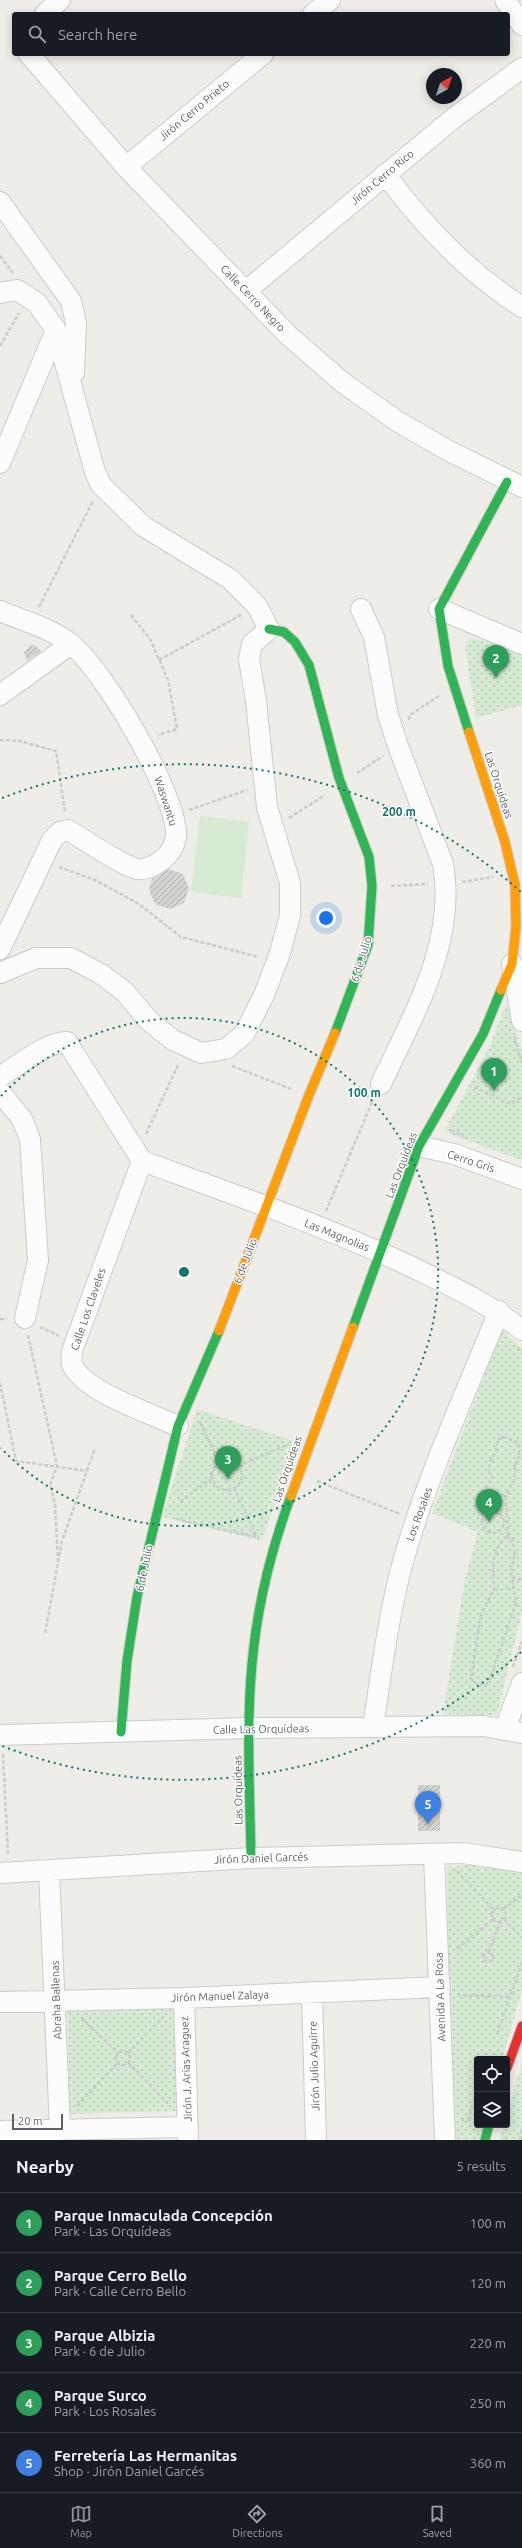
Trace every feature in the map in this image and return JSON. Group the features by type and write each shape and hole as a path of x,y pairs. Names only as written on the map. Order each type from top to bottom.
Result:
{"street":[{"path":"47,12 60,0"},
{"path":"315,12 330,0"},
{"path":"505,0 522,25"},
{"name":"Calle Cerro Negro","path":"31,56 126,167 288,335 342,382 397,421 514,484"},
{"name":"Jirón Cerro Prieto","path":"126,167 261,56"},
{"name":"Jirón Cerro Rico","path":"246,291 455,117 522,68"},
{"path":"385,174 428,228 455,255 498,292 522,307"},
{"path":"0,202 70,301 76,324 73,389"},
{"path":"0,293 17,290 28,297 37,304 56,330 95,472 101,485 143,526 230,579 257,606 269,629 252,644 249,659 256,701 267,807 290,883 290,915 277,961 264,995 244,1034 226,1049 194,1050 173,1040 149,1021 125,992 101,974 71,958 36,958 0,973"},
{"path":"0,463 56,330"},
{"path":"514,484 439,609 522,644"},
{"path":"361,609 374,637 392,728 443,864 447,883 447,908 438,951 419,1002 382,1084"},
{"name":"Las Orquídeas","path":"251,1858 250,1728 252,1664 257,1622 275,1541 312,1434 381,1253 419,1146 483,1034 512,964 516,927 515,885 504,842 448,666 439,609"},
{"name":"Waswantu","path":"0,611 54,634 71,644 110,691 159,776 176,833 174,845 168,856 148,868 135,869 68,830"},
{"name":"6 de Julio","path":"121,1732 127,1661 137,1597 159,1515 178,1426 216,1339 309,1095 331,1044 368,945 371,925 372,886 369,857 340,778 309,665 295,642 284,632 269,629"},
{"path":"0,695 71,644"},
{"path":"0,949 52,840 60,832 68,830"},
{"path":"512,964 517,1025"},
{"path":"0,1077 41,1051 62,1042 67,1042 139,1157"},
{"path":"0,1092 22,1119 30,1140 38,1260 28,1298 25,1318"},
{"name":"Cerro Gris","path":"419,1146 454,1154 522,1178"},
{"name":"Las Magnolias","path":"139,1157 266,1206 381,1253 471,1295 499,1311 522,1330"},
{"name":"Calle Los Claveles","path":"139,1157 72,1351 72,1363 80,1376 93,1387 178,1426"},
{"name":"Los Rosales","path":"373,1727 395,1596 416,1520 499,1311"},
{"path":"513,1731 517,1676"},
{"name":"Calle Las Orquídeas","path":"1,1735 250,1728 484,1726 513,1731"},
{"name":"Jirón Daniel Garcés","path":"4,1872 49,1871 251,1858 434,1854 482,1854 522,1862"},
{"name":"Avenida A La Rosa","path":"434,1854 445,2140"},
{"name":"Abraha Ballenas","path":"49,1871 56,2002 60,2130"},
{"name":"Jirón Manuel Zalaya","path":"0,2002 56,2002 184,1998 312,1992 440,1991"},
{"name":"Jirón Julio Aguirre","path":"312,1992 316,2140"},
{"name":"Jirón J. Arias Araguez","path":"184,1998 188,2133"},
{"path":"510,2060 522,2026"},
{"path":"485,2140 488,2128"},
{"path":"0,2131 60,2130 188,2133"}],"path":[{"path":"0,346 28,297"},
{"path":"30,624 101,485"},
{"path":"159,660 257,606"},
{"path":"131,615 150,639 168,680 177,729 139,741"},
{"path":"392,728 411,719 410,715 455,687"},
{"path":"0,740 20,742 56,751 68,830"},
{"path":"172,816 265,784"},
{"path":"33,880 51,869 62,867 95,880 139,904 181,937 277,961"},
{"path":"517,1025 522,1063"},
{"path":"139,1157 194,1050"},
{"path":"228,1065 309,1095"},
{"path":"470,1093 476,1082"},
{"path":"319,1228 361,1124 382,1084"},
{"path":"474,1086 510,1104 522,1097"},
{"path":"454,1124 450,1131 471,1139"},
{"path":"25,1318 57,1466 50,1485 55,1504 58,1562"},
{"path":"0,1383 16,1461 88,1471"},
{"path":"189,1400 219,1462"},
{"path":"238,1466 312,1434"},
{"path":"506,1496 489,1494 486,1487 492,1478 489,1472 490,1463 496,1451 497,1440 503,1437 519,1443 520,1449 514,1479 506,1496 509,1520 508,1536 514,1542 515,1552 510,1570 516,1603 490,1679 488,1683 479,1686 471,1679 473,1657 479,1634 481,1614 494,1590 493,1561 499,1545 504,1538 508,1536"},
{"path":"286,1452 288,1445"},
{"path":"45,1633 62,1541 95,1448"},
{"path":"230,1461 238,1466 242,1476 234,1488 221,1489 212,1478 213,1469 219,1462 230,1461"},
{"path":"298,1474 416,1520"},
{"path":"159,1515 212,1478"},
{"path":"234,1488 258,1537"},
{"path":"503,1519 502,1528 498,1532 489,1532 483,1525 484,1516 488,1513 497,1512 503,1519 509,1520"},
{"path":"159,1515 275,1541"},
{"path":"258,1537 260,1530"},
{"path":"512,1577 522,1580"},
{"path":"494,1590 514,1588"},
{"path":"517,1676 522,1641"},
{"path":"1,1735 4,1872"},
{"path":"462,1868 456,1869 494,1910"},
{"path":"494,1910 503,1909 522,1895"},
{"path":"489,1952 500,1922 506,1916 503,1909"},
{"path":"493,1919 492,1914 494,1910"},
{"path":"439,1958 451,1954 493,1919"},
{"path":"493,1919 500,1922"},
{"path":"504,1919 522,1938"},
{"path":"489,1952 492,1954 492,1960 486,1962 483,1960 483,1954 489,1952"},
{"path":"495,2038 522,1963"},
{"path":"440,1991 509,1997"},
{"path":"184,1998 128,2053 128,2062 188,2133"},
{"path":"56,2002 72,2010 118,2053"},
{"path":"118,2053 125,2051 128,2053"},
{"path":"118,2053 116,2060 118,2063"},
{"path":"118,2063 124,2065 128,2062"},
{"path":"74,2110 118,2063"},
{"path":"74,2102 74,2110"},
{"path":"468,2120 474,2102"},
{"path":"74,2110 81,2110"},
{"path":"520,2140 522,2128"}],"green space":[{"path":"471,638 522,651 522,705 476,718 465,645"},
{"path":"200,816 249,822 241,898 191,892"},
{"path":"505,1006 509,1007 522,1050 522,1160 444,1132 490,1046"},
{"path":"502,1328 522,1350 522,1611 497,1715 443,1714 465,1579 478,1532 432,1513"},
{"path":"197,1409 294,1441 262,1541 162,1517"},
{"path":"481,1864 522,1868 522,1990 503,2056 474,2056 474,2128 482,2128 480,2140 451,2140 447,1867"},
{"path":"175,2005 178,2111 70,2114 67,2008"},
{"path":"522,2064 522,2140 500,2140 503,2128 510,2128 510,2105"}],"building":[{"path":"31,645 36,646 41,651 27,661 24,652"},
{"path":"169,869 183,874 189,888 184,903 170,909 155,904 149,890 152,879"},
{"path":"418,1785 440,1785 440,1831 418,1831"}],"traffic: fast":[{"path":"469,732 448,666 439,609 507,482"},
{"path":"269,629 284,632 295,642 309,665 339,778 369,857 372,886 368,945 335,1033"},
{"path":"353,1327 419,1146 483,1034 501,990"},
{"path":"121,1732 127,1661 137,1597 178,1426 219,1331"},
{"path":"251,1858 249,1713 254,1643 261,1600 271,1558 291,1496"},
{"path":"485,2140 488,2128"}],"traffic: slow":[{"path":"469,732 505,842 515,885 516,927 512,964 501,990"},
{"path":"219,1331 309,1095 335,1033"},
{"path":"291,1496 353,1327"}],"traffic: jam":[{"path":"510,2060 522,2026"}],"place":[{"name":"Parque Cerro Bello","path":"496,678"},
{"name":"Parque Inmaculada Concepción","path":"494,1091"},
{"name":"Parque Albizia","path":"228,1479"},
{"name":"Parque Surco","path":"489,1522"},
{"name":"Ferretería Las Hermanitas","path":"428,1824"}]}
